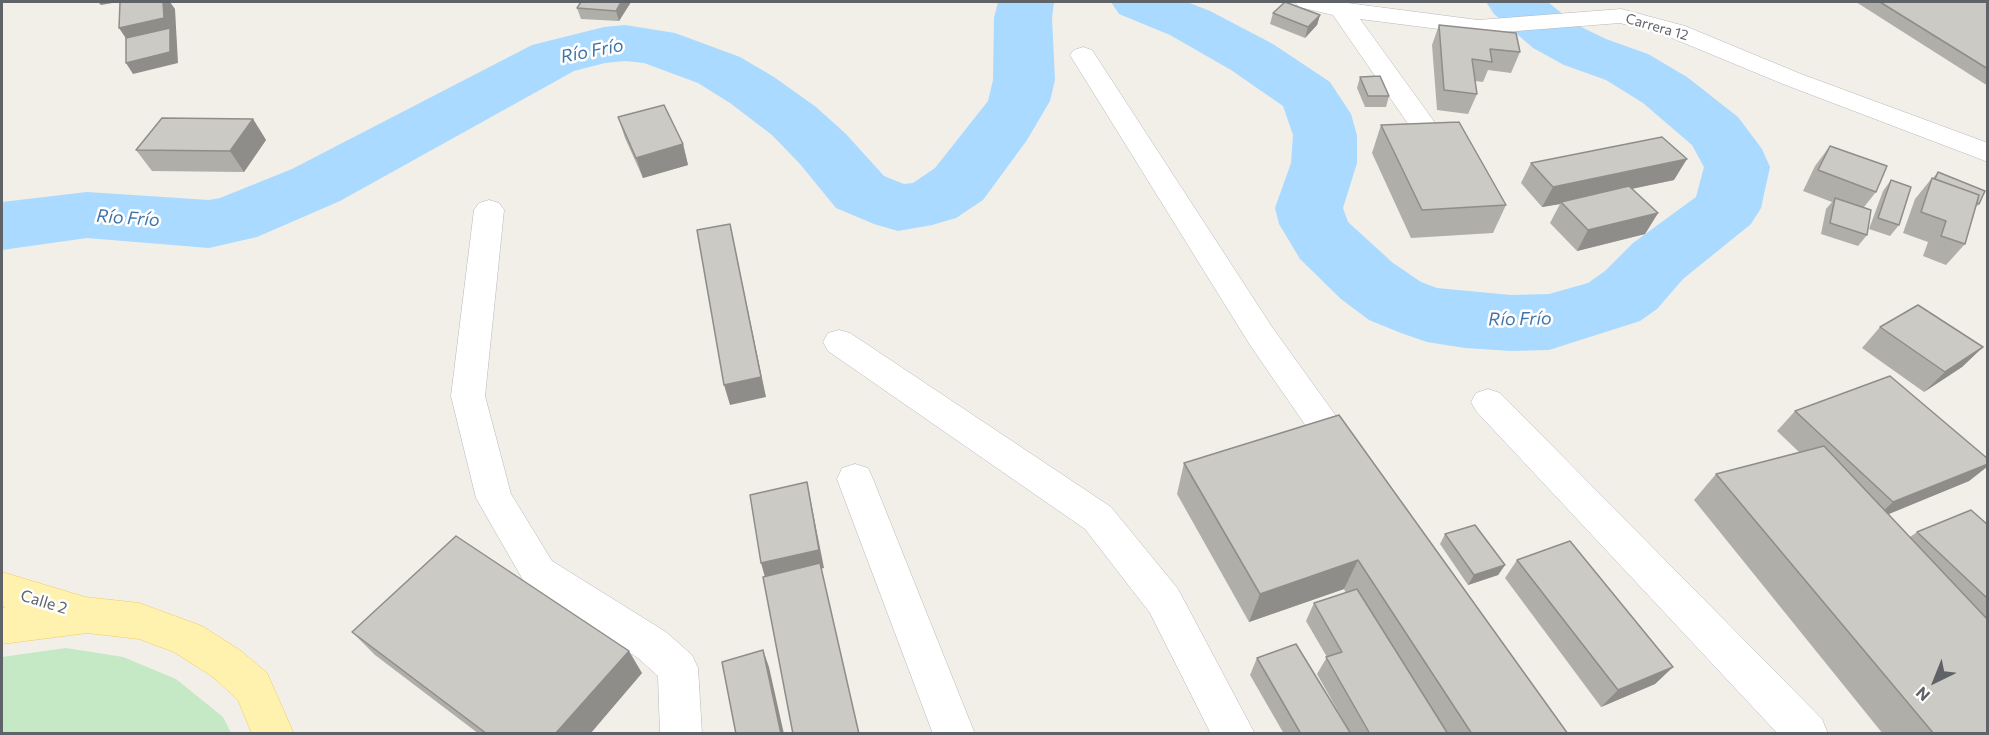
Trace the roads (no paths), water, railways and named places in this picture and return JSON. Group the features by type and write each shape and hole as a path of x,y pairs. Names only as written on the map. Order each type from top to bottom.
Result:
{"main road":[{"name":"Calle 2","path":"2,589 87,615"},
{"path":"2,626 87,615 139,621 188,639 227,664 297,734"},
{"path":"252,687 273,734"}],"street":[{"name":"Carrera 12","path":"1307,2 1341,9 1478,27 1621,16 1676,31 1792,79 1988,153"},
{"path":"1341,9 1432,138"},
{"path":"1083,55 1261,336 1362,478"},
{"path":"489,210 468,396 495,498 539,573 652,645 678,668 681,734"},
{"path":"839,342 1098,518 1164,601 1234,734"},
{"path":"1488,402 1807,734"},
{"path":"855,479 954,734"}],"waterway":[{"name":"Río Frío","path":"2,226 87,215 209,224 232,220 316,185 553,58 604,45 625,43 654,46 719,70 752,90 794,121 823,149 860,192 898,208 932,202 959,184 1004,126 1019,101 1024,80 1023,18 1026,2"},
{"name":"Río Frío","path":"1139,2 1190,23 1252,57 1308,95 1319,114 1325,135 1324,163 1309,208 1314,224 1325,242 1367,281 1395,301 1427,314 1465,320 1511,323 1549,322 1614,302 1631,290 1658,261 1727,208 1737,167 1729,149 1715,131 1665,90 1627,67 1585,52 1554,36 1514,2"}]}
